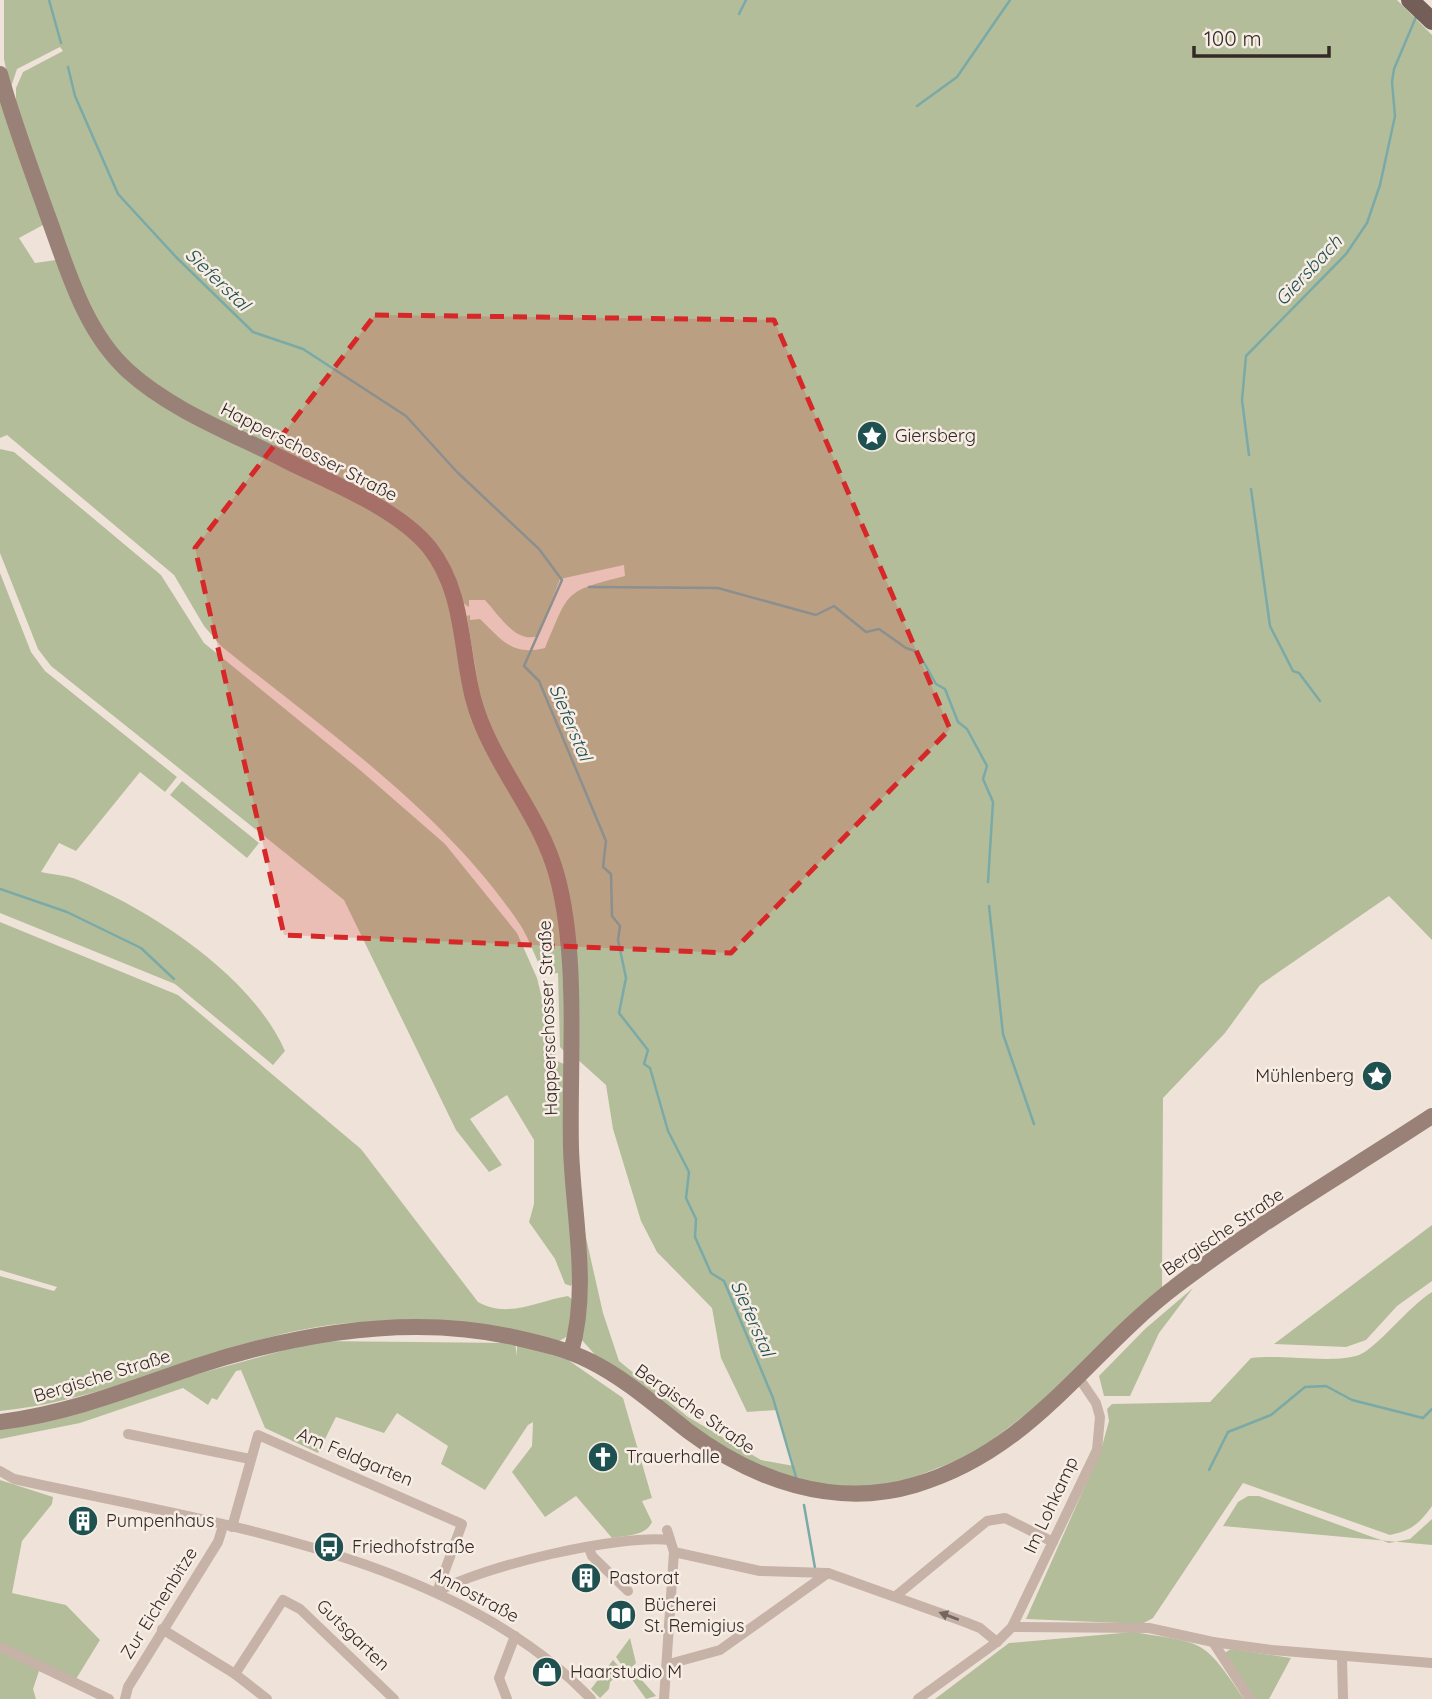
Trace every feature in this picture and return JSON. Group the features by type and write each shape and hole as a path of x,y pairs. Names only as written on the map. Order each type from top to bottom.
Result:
{"main road":[{"path":"1410,0 1432,21"},
{"name":"Happerschosser Straße","path":"0,74 10,114 83,309 112,355 147,386 182,408 391,514 428,546 451,586 462,629 473,697 485,734 541,833 563,900 569,940 571,1150 580,1290 571,1352"},
{"name":"Bergische Straße","path":"0,1422 31,1418 102,1399 248,1351 317,1336 378,1329 439,1329 509,1336 571,1352 636,1389 725,1457 786,1484 830,1493 880,1492 942,1476 1009,1439 1041,1414 1175,1287 1432,1116"}],"street":[{"name":"Im Lohkamp","path":"997,1642 1012,1627 1097,1450 1101,1431 1097,1403 1079,1378"},
{"path":"128,1434 250,1460"},
{"name":"Am Feldgarten","path":"228,1527 257,1435 462,1524 437,1592"},
{"name":"Annostraße","path":"0,1471 14,1479 312,1548 437,1592 515,1636 591,1699"},
{"path":"897,1595 987,1521 1005,1518 1053,1542"},
{"name":"Zur Eichenbitze","path":"125,1699 128,1687 162,1629 228,1527"},
{"path":"437,1592 454,1583 537,1558 669,1535 674,1552 669,1664 664,1699"},
{"path":"589,1548 592,1556 628,1591"},
{"path":"674,1552 760,1570 828,1573 897,1595 980,1628 997,1642 918,1699"},
{"path":"669,1664 720,1650 828,1573"},
{"name":"Gutsgarten","path":"235,1674 283,1600 300,1609 394,1699"},
{"path":"1012,1627 1149,1628 1213,1642 1342,1658 1432,1662"},
{"path":"162,1629 235,1674 267,1699"},
{"path":"507,1699 499,1678 515,1636"},
{"path":"1213,1642 1250,1699"},
{"path":"0,1647 109,1699"},
{"path":"1342,1658 1343,1699"}],"highlighted area":[{"path":"375,315 774,320 950,729 731,953 284,935 195,548"}],"green space":[{"path":"4,0 1397,0 1432,35 1432,940 1389,896 1260,985 1225,1033 1163,1098 1162,1290 1069,1381 974,1454 904,1481 843,1492 795,1480 726,1451 599,1359 580,1338 582,1220 603,1313 619,1361 688,1417 761,1460 794,1466 777,1410 747,1412 721,1358 712,1308 657,1252 641,1221 613,1129 606,1085 576,1058 566,886 483,715 467,616 470,615 470,620 480,619 502,640 516,648 545,648 559,615 571,596 590,586 625,576 624,565 560,579 538,636 522,636 509,627 485,600 469,600 469,607 463,603 428,541 159,389 113,348 88,307 16,111 16,88 23,72 63,51 60,47 17,69 10,90 4,59"},
{"path":"0,95 111,360 384,517 421,547 447,589 468,697 542,844 562,923 564,1051 560,1047 558,973 544,975 521,926 491,885 457,846 382,775 221,646 204,626 174,575 7,435 0,438","holes":["43,225 56,260 35,263 19,238"]},
{"path":"0,449 14,452 161,575 204,643 360,770 445,844 517,933 537,978 557,1061 564,1064 574,1278 571,1286 565,1284 555,1259 529,1222 534,1204 534,1140 507,1095 470,1119 502,1165 489,1172 456,1130 344,900 51,666 38,649 0,553"},
{"path":"0,573 31,652 45,671 177,777 165,792 140,772 76,851 59,843 41,872 74,878 137,909 168,928 225,972 270,1023 285,1051 273,1065 175,984 0,913"},
{"path":"182,781 259,843 247,858 170,795"},
{"path":"0,922 178,995 361,1149 478,1302 489,1307 511,1309 568,1296 573,1300 568,1336 559,1341 438,1324 347,1323 277,1335 80,1396 0,1411 0,1276 54,1291 57,1287 0,1270"},
{"path":"1432,1225 1432,1281 1397,1306 1366,1340 1346,1347 1274,1344"},
{"path":"1193,1288 1159,1333 1130,1396 1104,1396 1099,1376 1145,1329"},
{"path":"1432,1292 1432,1506 1414,1525 1390,1535 1243,1483 1153,1618 1142,1624 1026,1619 1101,1450 1109,1421 1107,1409 1112,1404 1210,1402 1251,1358 1336,1359 1359,1355 1375,1344"},
{"path":"318,1341 515,1343 517,1356 517,1344 568,1360 623,1398 652,1498 642,1501 652,1522 641,1532 612,1538 576,1496 545,1517 512,1472 532,1446 533,1422 528,1425 485,1490 441,1464 448,1446 397,1413 384,1433 336,1417 318,1453 265,1428 241,1370 236,1371 217,1400 212,1398 208,1405 183,1388 80,1423 0,1439 0,1428"},
{"path":"0,1480 53,1497 52,1504 22,1541 12,1593 66,1605 100,1640 76,1679 40,1668 33,1689 36,1699 0,1699"},
{"path":"1248,1496 1259,1496 1382,1540 1223,1526 1238,1502"},
{"path":"1432,1519 1432,1545 1396,1542 1410,1539"},
{"path":"1133,1632 1189,1642 1200,1647 1219,1664 1244,1699 935,1699 1009,1643"},
{"path":"630,1638 636,1663 631,1668 656,1696 646,1699 616,1657"},
{"path":"1231,1649 1291,1658 1269,1699 1254,1699 1225,1657 1226,1652"},
{"path":"613,1660 623,1671 610,1682 609,1689 600,1698 591,1689"}],"waterway":[{"name":"Sieferstal","path":"49,0 61,43"},
{"path":"739,14 746,0"},
{"path":"917,106 957,77 1010,0"},
{"name":"Giersbach","path":"1249,455 1242,400 1246,356 1346,254 1367,223 1380,185 1395,116 1392,82 1394,69 1416,17"},
{"name":"Sieferstal","path":"68,67 75,96 118,194 176,257 253,332 303,349 406,416 457,472 539,549 562,580 524,666 539,681 606,841 603,867 611,874 612,916 620,926 618,940 626,978 619,1013 648,1050 644,1064 650,1068 668,1131 689,1172 686,1198 696,1219 695,1237 711,1273 724,1281 773,1398 796,1477"},
{"name":"Giersbach","path":"1251,489 1270,626 1293,671 1299,673 1320,701"},
{"path":"589,587 718,588 816,615 834,606 866,632 879,629 906,648 918,652 936,684 945,689 958,722 967,729 987,766 983,779 993,802 988,882"},
{"path":"0,889 67,912 141,948 174,979"},
{"path":"989,906 1003,1034 1034,1124"},
{"path":"1209,1470 1228,1432 1271,1415 1305,1387 1326,1386 1352,1400 1423,1418 1432,1409"},
{"name":"Sieferstal","path":"804,1505 815,1568"}],"place":[{"name":"Giersberg","path":"872,436"},
{"name":"Mühlenberg","path":"1377,1076"},
{"name":"Trauerhalle","path":"603,1457"},
{"name":"Pumpenhaus","path":"83,1521"},
{"name":"Friedhofstraße","path":"329,1547"},
{"name":"Pastorat","path":"586,1578"},
{"name":"Bücherei St. Remigius","path":"621,1615"},
{"name":"Haarstudio M","path":"547,1672"}]}
